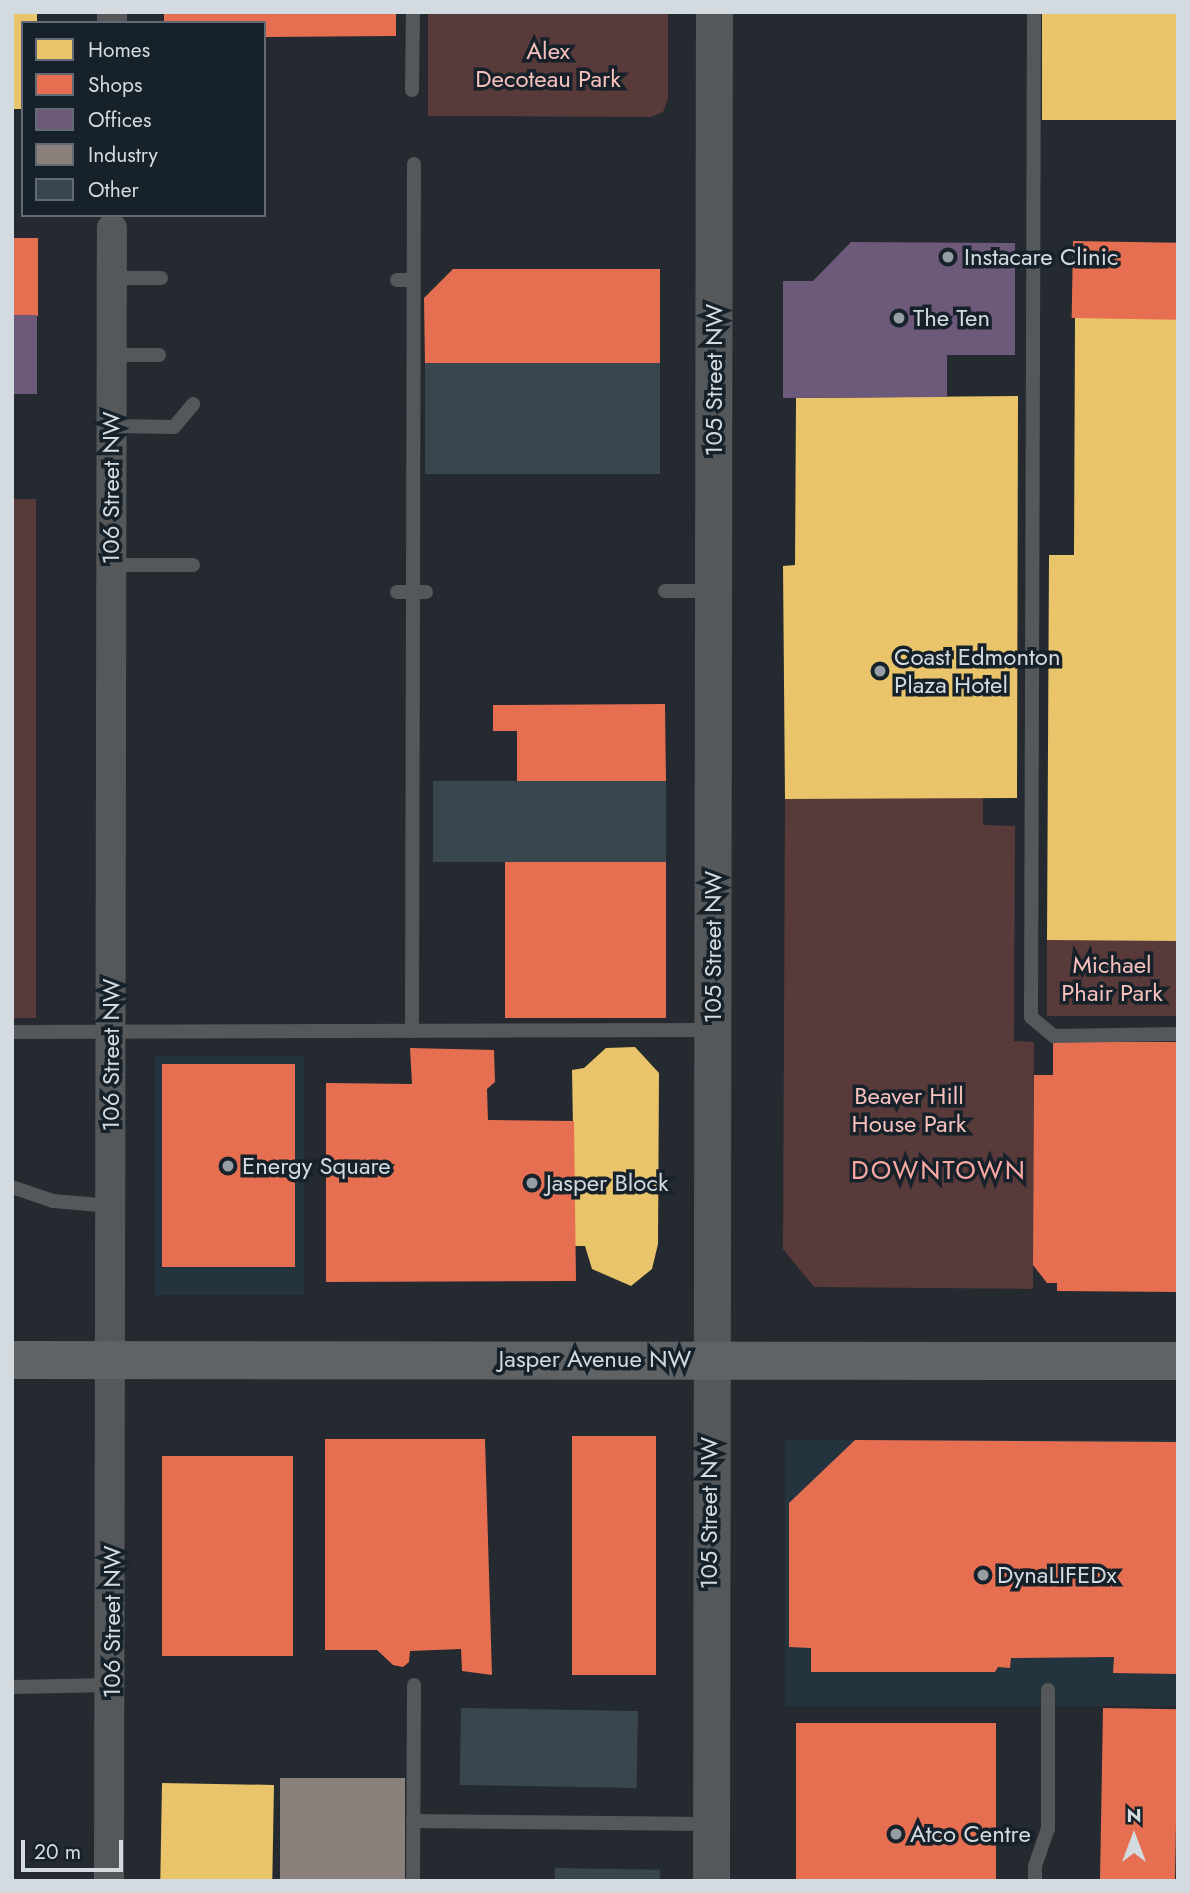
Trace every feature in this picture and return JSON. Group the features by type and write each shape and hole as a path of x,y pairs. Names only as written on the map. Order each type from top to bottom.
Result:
{"main road":[{"name":"Jasper Avenue NW","path":"12,1360 1178,1361"}],"street":[{"name":"105 Street NW","path":"711,1881 714,12"},
{"name":"106 Street NW","path":"109,1881 112,1685 112,228"}],"lane":[{"path":"412,12 412,90"},
{"path":"1034,12 1031,1017 1054,1036 1178,1034"},
{"path":"396,75 412,75"},
{"path":"412,1031 419,592 413,356 414,164"},
{"path":"112,278 160,278"},
{"path":"397,280 413,280"},
{"path":"111,355 159,355"},
{"path":"397,356 413,356"},
{"path":"111,426 174,427 193,404"},
{"path":"111,565 193,565"},
{"path":"665,591 714,591"},
{"path":"397,592 419,592"},
{"path":"12,1032 713,1030"},
{"path":"12,1187 54,1201 111,1206"},
{"path":"12,1687 112,1685"},
{"path":"413,1881 414,1685"},
{"path":"1035,1881 1035,1866 1048,1829 1048,1690"},
{"path":"413,1821 710,1824"}],"shaded area":[{"name":"Energy Square","path":"155,1056 304,1056 304,1295 155,1295"},
{"name":"DynaLIFEDx","path":"785,1440 1178,1440 1178,1706 785,1706"}],"green space":[{"name":"Alex Decoteau Park","path":"428,12 668,12 668,99 663,112 651,117 428,116"},
{"path":"12,499 36,499 36,1018 12,1018"},
{"name":"Beaver Hill House Park","path":"983,798 983,825 1015,826 1014,1041 1034,1042 1033,1289 814,1287 783,1249 785,799"},
{"name":"Michael Phair Park","path":"1047,940 1178,940 1178,1016 1047,1016"}],"building: Homes":[{"path":"12,12 37,12 37,21 21,21 21,109 12,109"},
{"path":"1042,12 1178,12 1178,120 1042,120"},
{"path":"1075,318 1178,318 1178,941 1047,940 1049,555 1074,555"},
{"path":"1018,396 1017,798 785,799 783,566 795,565 796,398"},
{"path":"635,1047 659,1073 658,1244 652,1269 631,1286 592,1269 585,1246 575,1246 572,1070 584,1068 606,1048"},
{"path":"162,1783 274,1785 272,1881 160,1881"}],"building: Shops":[{"path":"164,12 396,12 396,36 266,37 266,21 164,21"},
{"path":"12,238 38,238 38,316 12,316"},
{"path":"1073,241 1178,243 1177,320 1072,318"},
{"path":"453,269 660,269 660,363 425,364 424,298"},
{"path":"665,704 666,781 517,782 517,731 493,731 493,705"},
{"path":"505,862 666,862 666,1018 505,1018"},
{"path":"1053,1042 1178,1042 1178,1292 1057,1291 1057,1283 1047,1283 1033,1265 1034,1075 1053,1075"},
{"path":"410,1048 494,1050 495,1082 487,1089 488,1120 574,1121 576,1281 326,1282 326,1083 412,1084"},
{"name":"Energy Square","path":"162,1064 295,1064 295,1267 162,1267"},
{"path":"572,1436 656,1436 656,1675 572,1675"},
{"path":"325,1439 485,1439 492,1675 462,1671 461,1649 410,1651 409,1662 403,1667 393,1665 377,1650 325,1650"},
{"name":"DynaLIFEDx","path":"855,1440 1178,1442 1178,1674 1113,1673 1114,1657 1011,1658 1010,1668 998,1667 995,1672 811,1672 811,1648 789,1647 789,1503"},
{"path":"162,1456 293,1456 293,1656 162,1656"},
{"path":"1103,1708 1178,1709 1175,1881 1100,1881"},
{"name":"Atco Centre","path":"796,1723 996,1723 996,1881 796,1881"}],"building: Offices":[{"name":"The Ten","path":"851,242 1015,243 1015,355 947,355 947,397 783,398 783,281 813,281"},
{"path":"12,315 37,315 37,394 12,394"}],"building: Industry":[{"path":"280,1778 405,1778 405,1881 280,1881"}],"building: Other":[{"path":"425,363 660,363 660,474 425,474"},
{"path":"433,781 666,781 666,862 433,862"},
{"path":"461,1708 638,1711 637,1788 460,1785"},
{"path":"555,1868 660,1870 660,1881 555,1881"}],"place":[{"name":"Instacare Clinic","path":"948,257"},
{"name":"The Ten","path":"899,318"},
{"name":"Coast Edmonton Plaza Hotel","path":"880,671"},
{"name":"Energy Square","path":"228,1166"},
{"name":"Jasper Block","path":"532,1183"},
{"name":"DynaLIFEDx","path":"983,1575"},
{"name":"Atco Centre","path":"896,1834"}],"district":[{"name":"DOWNTOWN","path":"939,1171"}]}
